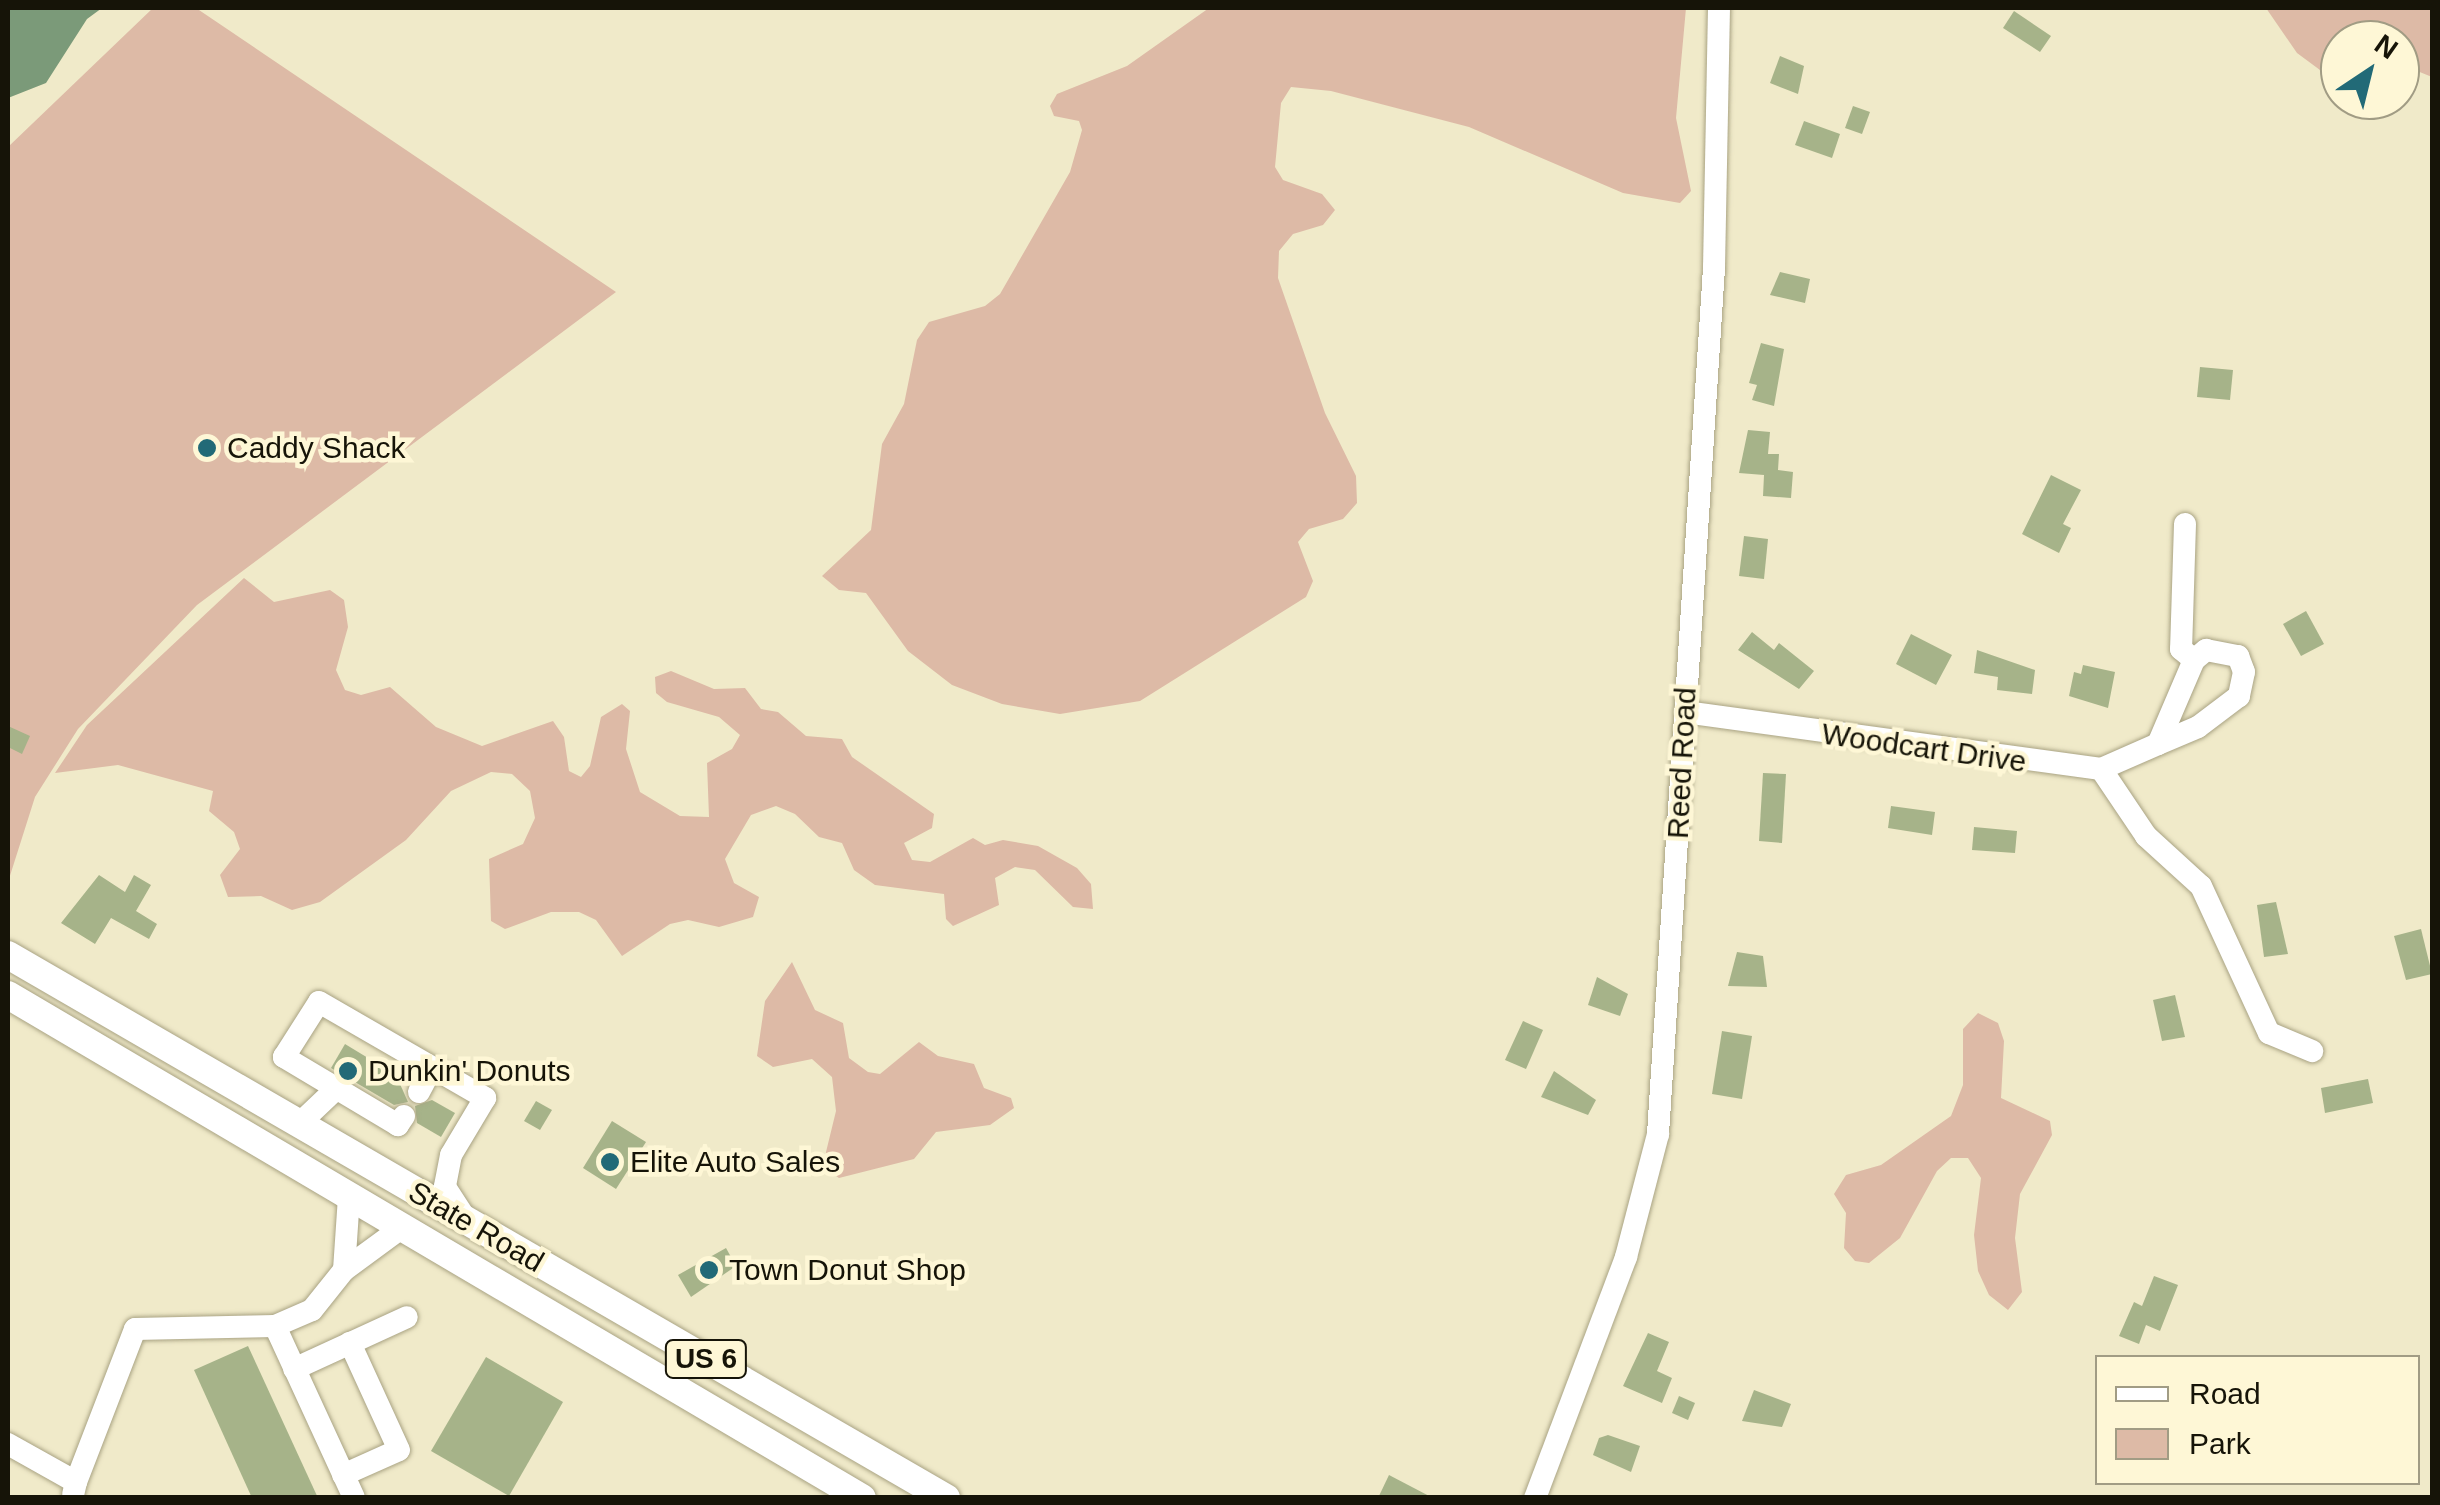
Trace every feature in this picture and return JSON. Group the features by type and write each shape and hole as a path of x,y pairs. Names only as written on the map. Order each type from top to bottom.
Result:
{"main road":[{"name":"State Road","path":"8,955 946,1498"},
{"name":"State Road","path":"8,995 862,1498"}],"street":[{"name":"Reed Road","path":"1535,1498 1650,1179 1715,248 1719,8"},
{"path":"2184,524 2181,649 2194,660"},
{"path":"2158,744 2194,660 2222,648 2238,656 2244,672 2239,696 2212,719 2158,744 2101,768 2146,836 2202,886 2269,1033 2312,1052"},
{"name":"Woodcart Drive","path":"1685,712 2101,768"},
{"path":"404,1116 398,1124 284,1057 318,1002 484,1098 451,1155 444,1188 466,1221"},
{"path":"419,1092 432,1068"},
{"path":"299,1124 337,1088"},
{"path":"247,1134 268,1106"},
{"path":"344,1270 349,1197"},
{"path":"8,1444 74,1490 135,1330 275,1326 312,1310 344,1270 400,1229"},
{"path":"294,1369 407,1317"},
{"path":"275,1326 354,1498"},
{"path":"344,1475 399,1450 350,1343"}],"green space":[{"name":"Caddy Shack","path":"153,8 196,8 616,292 197,605 78,729 35,797 8,882 8,147"},
{"path":"1209,8 1686,8 1676,118 1691,191 1680,203 1623,193 1469,127 1331,91 1291,87 1281,103 1275,167 1283,180 1322,194 1335,210 1323,225 1293,234 1279,251 1278,278 1325,413 1356,476 1357,503 1343,519 1309,529 1298,542 1313,581 1306,597 1140,701 1060,714 1002,704 952,685 908,651 866,593 839,590 822,576 871,530 882,444 904,404 917,340 929,322 985,306 1000,294 1070,172 1082,130 1079,121 1054,116 1050,106 1057,94 1127,66"},
{"path":"2266,8 2432,8 2432,77 2420,72 2420,20 2320,20 2320,70 2297,53"},
{"path":"244,578 274,602 330,590 344,600 348,627 336,670 345,690 361,695 390,687 436,727 482,746 553,721 564,737 569,771 581,777 590,766 601,717 622,704 630,711 626,749 640,792 680,816 709,817 707,763 732,749 740,735 719,717 667,702 656,693 655,677 671,671 714,689 745,688 761,709 778,712 806,736 842,739 852,757 934,814 932,828 904,843 912,860 930,862 973,838 985,845 1003,840 1038,846 1077,868 1091,884 1093,909 1073,907 1035,870 1015,867 995,878 999,905 953,926 946,919 944,894 875,885 854,870 842,843 819,837 795,814 776,806 751,815 725,859 734,883 759,897 753,917 719,927 688,920 670,924 622,956 596,920 579,912 551,912 505,929 491,921 489,859 523,844 535,818 530,791 512,774 491,772 451,791 406,840 320,902 292,910 261,896 228,897 220,875 240,849 234,832 209,811 213,791 118,765 55,773 87,725"},
{"path":"792,962 815,1010 843,1023 849,1058 868,1072 880,1074 919,1042 938,1056 974,1064 984,1088 1011,1098 1014,1108 990,1125 936,1132 914,1159 839,1178 829,1171 826,1152 836,1111 832,1077 812,1059 773,1067 757,1056 765,1001"},
{"path":"1978,1013 1998,1023 2004,1041 2001,1098 2050,1121 2052,1135 2020,1194 2015,1238 2022,1292 2008,1310 1989,1295 1978,1271 1974,1235 1981,1178 1968,1158 1951,1158 1937,1171 1900,1238 1869,1263 1855,1261 1844,1248 1846,1213 1834,1194 1846,1175 1881,1165 1951,1116 1963,1085 1963,1029"}],"shaded area":[{"path":"8,8 102,8 87,19 46,83 8,98"}],"building":[{"path":"2014,11 2051,36 2040,52 2003,28"},
{"path":"1780,56 1804,66 1798,94 1770,83"},
{"path":"1853,106 1870,112 1862,134 1845,128"},
{"path":"1804,121 1840,134 1832,158 1795,145"},
{"path":"1780,272 1810,279 1805,303 1770,295"},
{"path":"1761,343 1784,349 1774,406 1752,400 1757,385 1749,383"},
{"path":"2200,367 2233,370 2230,400 2197,397"},
{"path":"1748,430 1770,432 1768,454 1779,454 1778,470 1793,472 1791,498 1763,496 1764,475 1739,473"},
{"path":"2051,475 2081,490 2063,524 2071,528 2059,553 2022,534"},
{"path":"1744,536 1768,539 1764,579 1739,576"},
{"path":"2306,611 2324,644 2301,656 2283,624"},
{"path":"1752,632 1774,650 1779,643 1814,671 1799,689 1738,650"},
{"path":"1911,634 1952,655 1936,685 1896,664"},
{"path":"1977,650 2035,670 2032,694 1997,690 1998,677 1974,673"},
{"path":"2083,665 2115,672 2108,708 2069,696 2074,672 2081,674"},
{"path":"8,726 30,736 22,754 8,747"},
{"path":"1763,773 1786,774 1782,843 1759,841"},
{"path":"1891,806 1935,812 1932,835 1888,828"},
{"path":"1974,827 2017,831 2015,853 1972,850"},
{"path":"99,875 125,892 134,875 151,885 136,911 157,924 149,939 111,918 95,944 61,923"},
{"path":"2276,902 2288,954 2264,957 2257,905"},
{"path":"2421,929 2432,974 2406,980 2394,936"},
{"path":"1737,952 1763,956 1767,987 1728,986"},
{"path":"1597,977 1628,994 1620,1016 1588,1005"},
{"path":"2175,995 2185,1037 2162,1041 2153,1000"},
{"path":"1523,1021 1543,1030 1526,1069 1505,1060"},
{"path":"1722,1031 1752,1036 1742,1099 1712,1094"},
{"path":"345,1044 396,1075 408,1102 394,1105 331,1068"},
{"path":"1554,1071 1596,1100 1588,1115 1541,1097"},
{"path":"2368,1079 2373,1103 2325,1113 2321,1088"},
{"path":"432,1100 455,1113 441,1137 417,1123 415,1106"},
{"path":"536,1101 552,1110 540,1130 524,1121"},
{"path":"612,1121 646,1142 616,1189 583,1168"},
{"name":"Town Donut Shop","path":"726,1248 736,1266 691,1297 678,1275"},
{"path":"2154,1276 2178,1285 2160,1331 2146,1325 2139,1344 2119,1336 2134,1302 2142,1306"},
{"path":"1648,1333 1669,1342 1657,1371 1672,1378 1662,1403 1623,1386"},
{"path":"248,1346 318,1498 252,1498 194,1370"},
{"path":"486,1357 563,1402 509,1496 431,1451"},
{"path":"1754,1390 1791,1404 1782,1427 1742,1421"},
{"path":"1679,1396 1695,1403 1688,1420 1672,1413"},
{"path":"1608,1435 1640,1446 1631,1472 1593,1455 1599,1438"},
{"path":"1389,1475 1433,1498 1378,1498"}],"place":[{"name":"Caddy Shack","path":"207,448"},
{"name":"Dunkin' Donuts","path":"348,1071"},
{"name":"Elite Auto Sales","path":"610,1162"},
{"name":"Town Donut Shop","path":"709,1270"}]}
